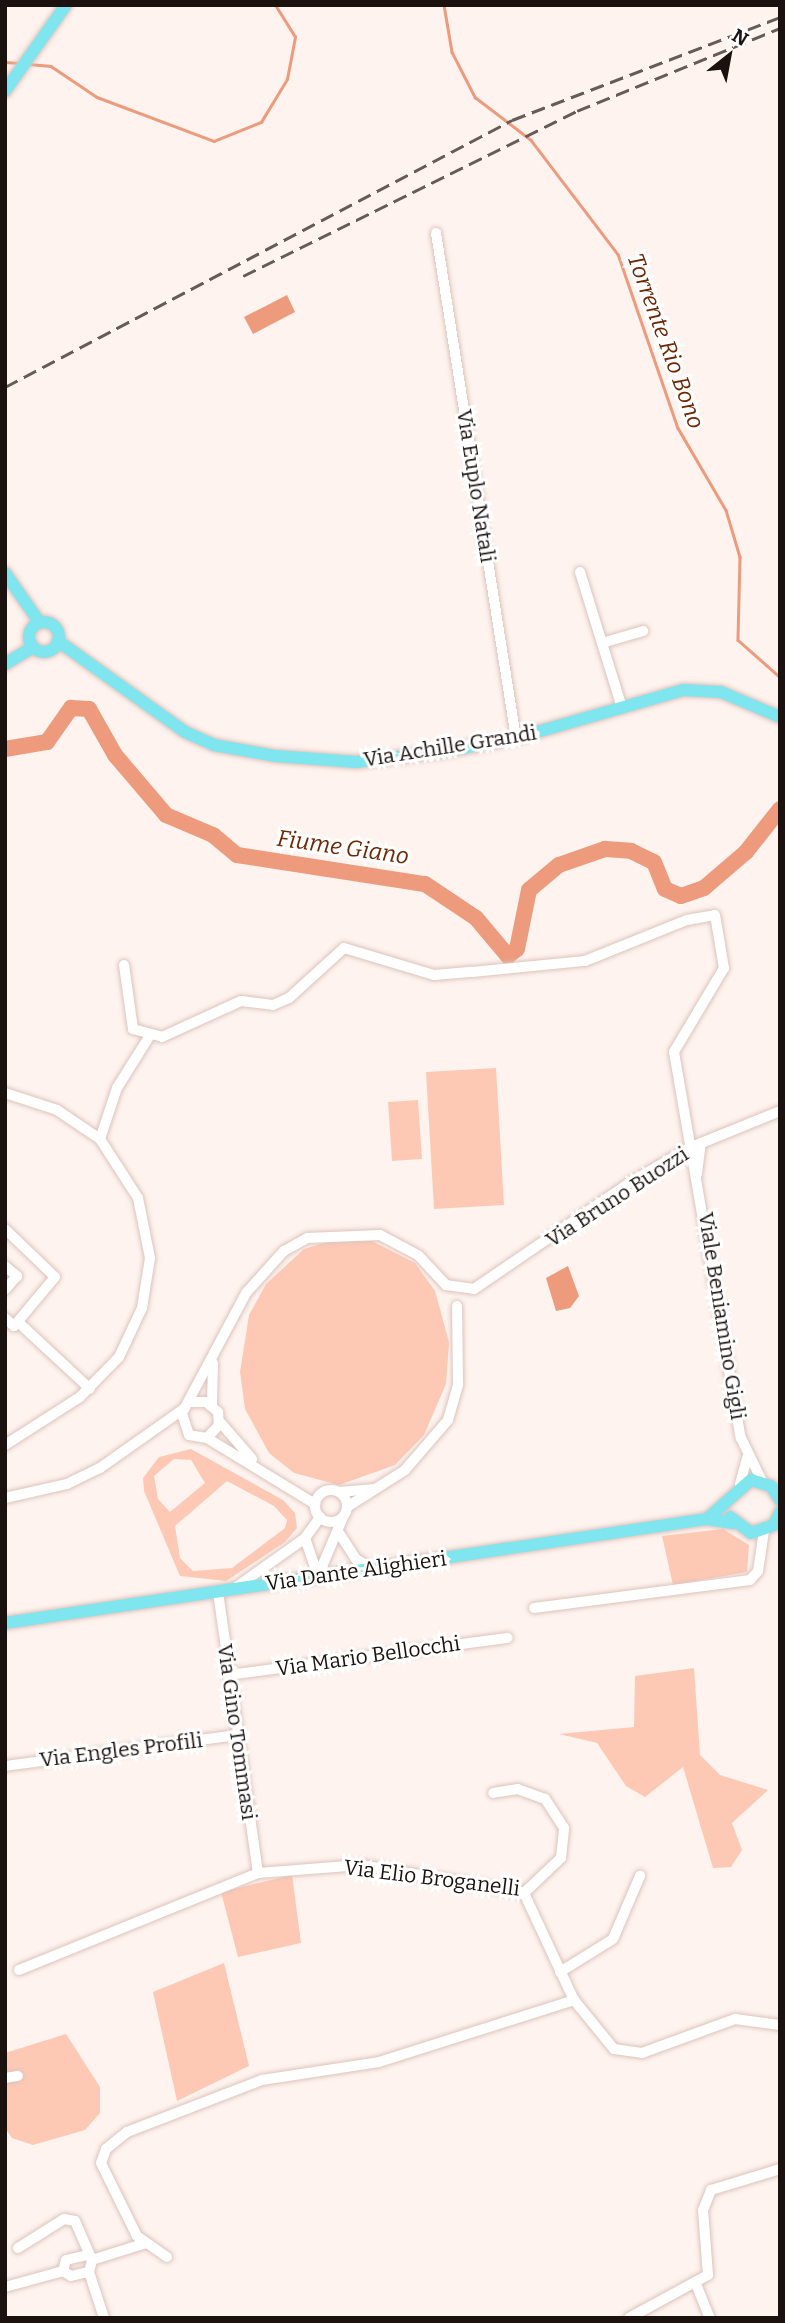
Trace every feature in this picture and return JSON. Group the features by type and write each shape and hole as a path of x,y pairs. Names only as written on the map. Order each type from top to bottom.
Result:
{"main road":[{"path":"5,91 42,45 66,5"},
{"path":"5,573 40,623 30,633 33,647"},
{"name":"Via Achille Grandi","path":"40,623 53,625 58,641 168,722 214,745 356,762 516,738 684,690 721,692 780,717"},
{"path":"5,664 33,647 50,651 58,641"},
{"path":"707,1519 728,1500 740,1484 762,1481 780,1498"},
{"path":"728,1500 733,1522"},
{"path":"758,1532 780,1515"},
{"name":"Via Dante Alighieri","path":"5,1623 707,1519 733,1522 758,1532"}],"street":[{"name":"Via Euplo Natali","path":"436,233 516,738"},
{"path":"580,572 622,708"},
{"path":"602,643 643,631"},
{"name":"Viale Beniamino Gigli","path":"149,1037 175,1034 241,1000 273,1005 344,948 434,975 472,972 585,961 687,920 716,915 724,968 674,1052 689,1149 697,1174 747,1458 762,1481"},
{"path":"100,1139 117,1088 149,1037 133,1030 124,965"},
{"path":"5,1093 57,1110 100,1139 138,1198 150,1258 134,1332 90,1389 5,1444"},
{"name":"Via Bruno Buozzi","path":"213,1360 264,1270 308,1237 380,1235 407,1247 459,1290 496,1278 689,1149 780,1111"},
{"name":"Viale Beniamino Gigli","path":"697,1174 701,1143"},
{"path":"5,1228 55,1277 14,1326 5,1318"},
{"path":"5,1266 17,1276 5,1290"},
{"path":"232,1590 305,1538 320,1517 345,1512 373,1489 422,1456 449,1420 458,1384 457,1307"},
{"path":"18,1322 90,1389"},
{"path":"213,1360 212,1404 220,1422 257,1464"},
{"path":"183,1428 188,1405 213,1360"},
{"path":"5,1498 67,1484 154,1435 188,1405 212,1404"},
{"path":"207,1438 220,1422"},
{"path":"154,1435 183,1428"},
{"path":"183,1428 195,1438 207,1438 257,1464 316,1504 320,1517"},
{"name":"Viale Beniamino Gigli","path":"740,1484 747,1458"},
{"path":"291,1487 322,1493 373,1489"},
{"path":"318,1576 339,1533 345,1512 339,1492"},
{"path":"316,1504 322,1493"},
{"path":"534,1608 750,1580 758,1570 758,1532"},
{"path":"339,1533 351,1554 372,1569"},
{"path":"305,1538 318,1576"},
{"name":"Via Gino Tommasi","path":"218,1592 258,1873"},
{"name":"Via Mario Bellocchi","path":"229,1675 508,1638"},
{"name":"Via Engles Profili","path":"5,1766 238,1735"},
{"name":"Via Elio Broganelli","path":"19,1970 258,1873 361,1865 524,1893 561,1858 564,1828 545,1799 518,1789 493,1793"},
{"path":"559,1972 612,1939 640,1876"},
{"path":"524,1893 559,1972 574,2000 603,2041 627,2053 735,2019 780,2025"},
{"path":"167,2257 146,2243 131,2227 101,2163 127,2132 261,2080 379,2062 574,2000"},
{"path":"5,2078 18,2076"},
{"path":"629,2318 696,2284 711,2266 707,2194 720,2184 780,2169"},
{"path":"18,2248 64,2219 80,2225 89,2258 89,2272 104,2318"},
{"path":"63,2271 66,2260 89,2258 146,2243"},
{"path":"5,2287 63,2271 71,2276 89,2272"},
{"path":"696,2284 710,2318"}],"shaded area":[{"path":"287,295 295,312 253,334 244,317"},
{"path":"496,1068 504,1205 434,1209 426,1072"},
{"path":"418,1100 422,1159 392,1161 388,1102"},
{"path":"337,1239 372,1241 415,1263 435,1291 449,1342 446,1384 424,1435 395,1465 339,1485 294,1473 269,1453 245,1409 240,1372 249,1315 266,1284 304,1249"},
{"path":"568,1266 579,1296 570,1308 556,1311 546,1278"},
{"path":"191,1449 283,1500 295,1513 297,1528 285,1542 226,1581 180,1576 144,1491 143,1478 159,1457","holes":["174,1459 191,1460 205,1483 170,1512 158,1499 154,1476","227,1481 274,1506 287,1520 285,1528 232,1568 193,1571 180,1558 175,1526"]},
{"path":"723,1529 749,1545 747,1572 673,1585 662,1536"},
{"path":"694,1668 700,1755 720,1775 768,1790 732,1823 742,1850 731,1867 713,1868 683,1767 645,1797 626,1786 597,1743 559,1734 634,1727 635,1676"},
{"path":"292,1875 301,1943 238,1957 221,1892"},
{"path":"224,1963 249,2066 177,2101 153,1992"},
{"path":"66,2034 100,2087 100,2113 85,2130 33,2145 12,2138 5,2128 5,2053"}],"waterway":[{"name":"Torrente Rio Bono","path":"29,64 51,66 97,97 214,141 261,122 287,79 295,37 275,5"},
{"name":"Torrente Rio Bono","path":"444,5 452,52 475,97 531,140 618,254 678,428 726,510 740,557 738,640 780,677"},
{"name":"Torrente Rio Bono","path":"5,62 19,63"},
{"name":"Fiume Giano","path":"5,749 47,742 71,708 89,709 115,755 166,815 213,835 237,855 425,884 476,918 508,956 517,949 529,890 559,865 605,849 631,851 654,862 665,889 681,896 704,888 746,852 780,809"}],"railway":[{"path":"5,387 512,120 780,17"},
{"path":"243,276 577,111 780,28"}]}
